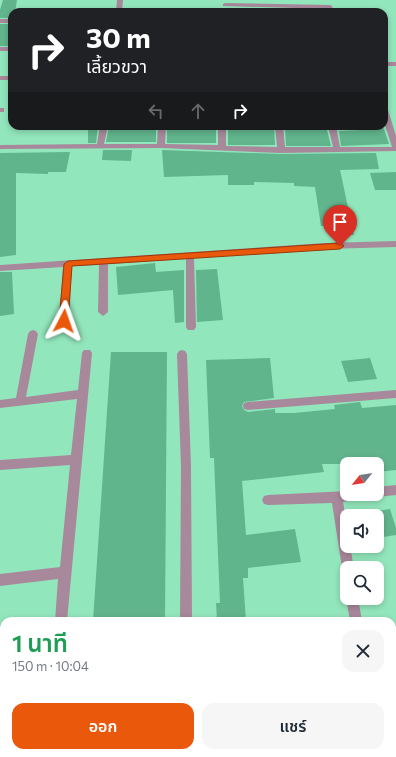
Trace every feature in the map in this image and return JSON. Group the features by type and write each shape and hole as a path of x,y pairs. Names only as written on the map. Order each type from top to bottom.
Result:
{"street":[{"path":"225,5 304,8"},
{"path":"0,147 161,146 281,150 396,148 388,123"},
{"path":"100,147 103,130"},
{"path":"161,146 162,130"},
{"path":"222,130 222,148"},
{"path":"279,130 281,150"},
{"path":"333,130 337,149"},
{"path":"0,268 326,246 396,244"},
{"path":"190,255 191,327"},
{"path":"103,312 104,261"},
{"path":"64,321 68,264"},
{"path":"20,402 33,334"},
{"path":"61,617 87,353"},
{"path":"182,354 186,467 186,617"},
{"path":"0,404 84,394"},
{"path":"248,406 396,394"},
{"path":"0,465 77,460"},
{"path":"384,491 396,490"},
{"path":"337,498 347,561"},
{"path":"268,500 340,498"},
{"path":"0,580 65,572"},
{"path":"353,605 355,617"}],"building":[{"path":"3,0 17,0 16,8 8,8 8,18 0,18 0,10"},
{"path":"0,24 8,24 8,46 0,46"},
{"path":"88,130 98,130 96,143 88,143"},
{"path":"108,130 156,130 156,142 106,142"},
{"path":"167,130 216,130 216,143 167,143"},
{"path":"228,130 274,130 275,145 228,145"},
{"path":"285,130 327,130 331,146 286,146"},
{"path":"384,130 389,144 341,146 339,131"},
{"path":"103,150 132,150 131,161 102,160"},
{"path":"162,150 281,154 376,153 379,169 340,170 354,235 335,235 333,226 321,226 315,187 294,186 294,183 254,182 254,185 228,185 228,175 164,177"},
{"path":"70,152 66,172 48,172 48,174 16,173 16,255 0,257 0,153"},
{"path":"396,172 396,190 375,190 370,173"},
{"path":"155,263 156,272 184,270 184,322 175,323 173,290 118,295 116,267"},
{"path":"217,269 223,320 197,322 196,270"},
{"path":"0,272 12,272 14,314 0,316"},
{"path":"111,352 167,352 165,617 93,617"},
{"path":"270,358 274,398 244,402 242,406 244,410 248,412 275,409 275,413 294,413 335,409 334,405 360,402 362,408 396,405 396,470 384,471 384,457 340,457 340,464 322,464 324,472 242,481 246,535 295,529 301,562 248,568 248,578 243,578 246,617 217,617 216,603 220,603 214,458 210,458 206,360"},
{"path":"370,358 377,379 348,382 341,361"},
{"path":"390,509 396,528 396,535 384,537 384,510"}],"route":[{"path":"64,321 68,264 340,246"}]}
